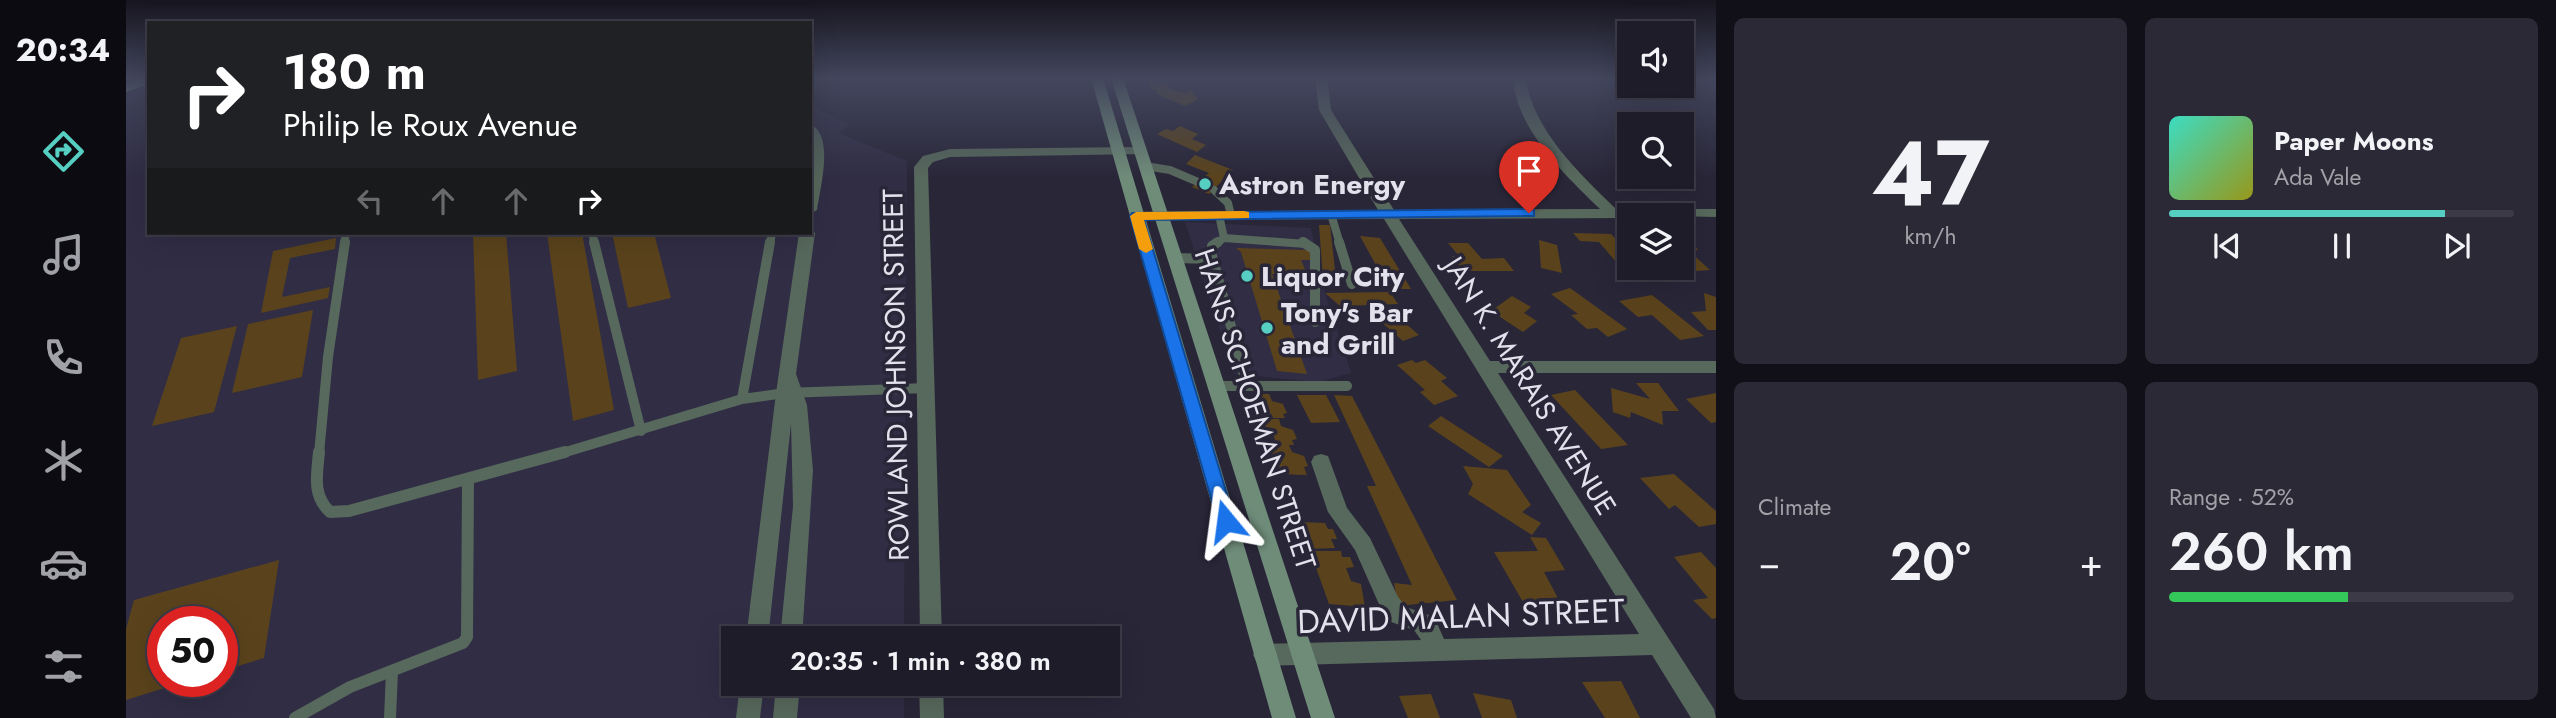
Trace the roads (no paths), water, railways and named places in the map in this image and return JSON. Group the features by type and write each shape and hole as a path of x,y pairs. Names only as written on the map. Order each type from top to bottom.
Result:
{"main road":[{"name":"HANS SCHOEMAN STREET","path":"1107,112 1284,718"},
{"name":"HANS SCHOEMAN STREET","path":"1128,112 1323,718"}],"street":[{"name":"JAN K. MARAIS AVENUE","path":"1326,112 1705,718"},
{"path":"1527,112 1589,191 1612,213"},
{"path":"812,132 819,147 812,196"},
{"name":"ROWLAND JOHNSON STREET","path":"931,626 921,172 923,163 937,155 950,153 1118,151 1143,159"},
{"path":"1136,216 1716,213"},
{"path":"759,626 807,235"},
{"path":"1484,367 1716,367"},
{"path":"790,387 803,468 792,626"},
{"path":"1321,462 1338,512 1363,544 1390,604 1399,615 1421,622 1428,628 1437,650"},
{"path":"772,511 801,510"},
{"name":"DAVID MALAN STREET","path":"1265,655 1659,644"},
{"path":"748,718 751,696"},
{"path":"785,718 787,696"},
{"path":"931,696 932,718"}],"lane":[{"path":"1143,159 1198,182"},
{"path":"1213,190 1228,203 1224,238"},
{"path":"1331,214 1352,284"},
{"path":"346,235 328,358 316,484 319,502 330,512 349,512 468,480 790,387 927,388"},
{"path":"592,235 641,431"},
{"path":"742,399 772,235"},
{"path":"1247,386 1212,246 1224,238 1303,242 1310,245 1316,255 1315,322"},
{"path":"1175,258 1213,258"},
{"path":"1216,386 1347,386"},
{"path":"295,718 350,687 458,646 467,637 468,480"},
{"path":"390,718 392,672"}],"place":[{"name":"Astron Energy","path":"1205,184"},
{"name":"Liquor City","path":"1247,276"},
{"name":"Tony's Bar and Grill","path":"1267,328"}]}
